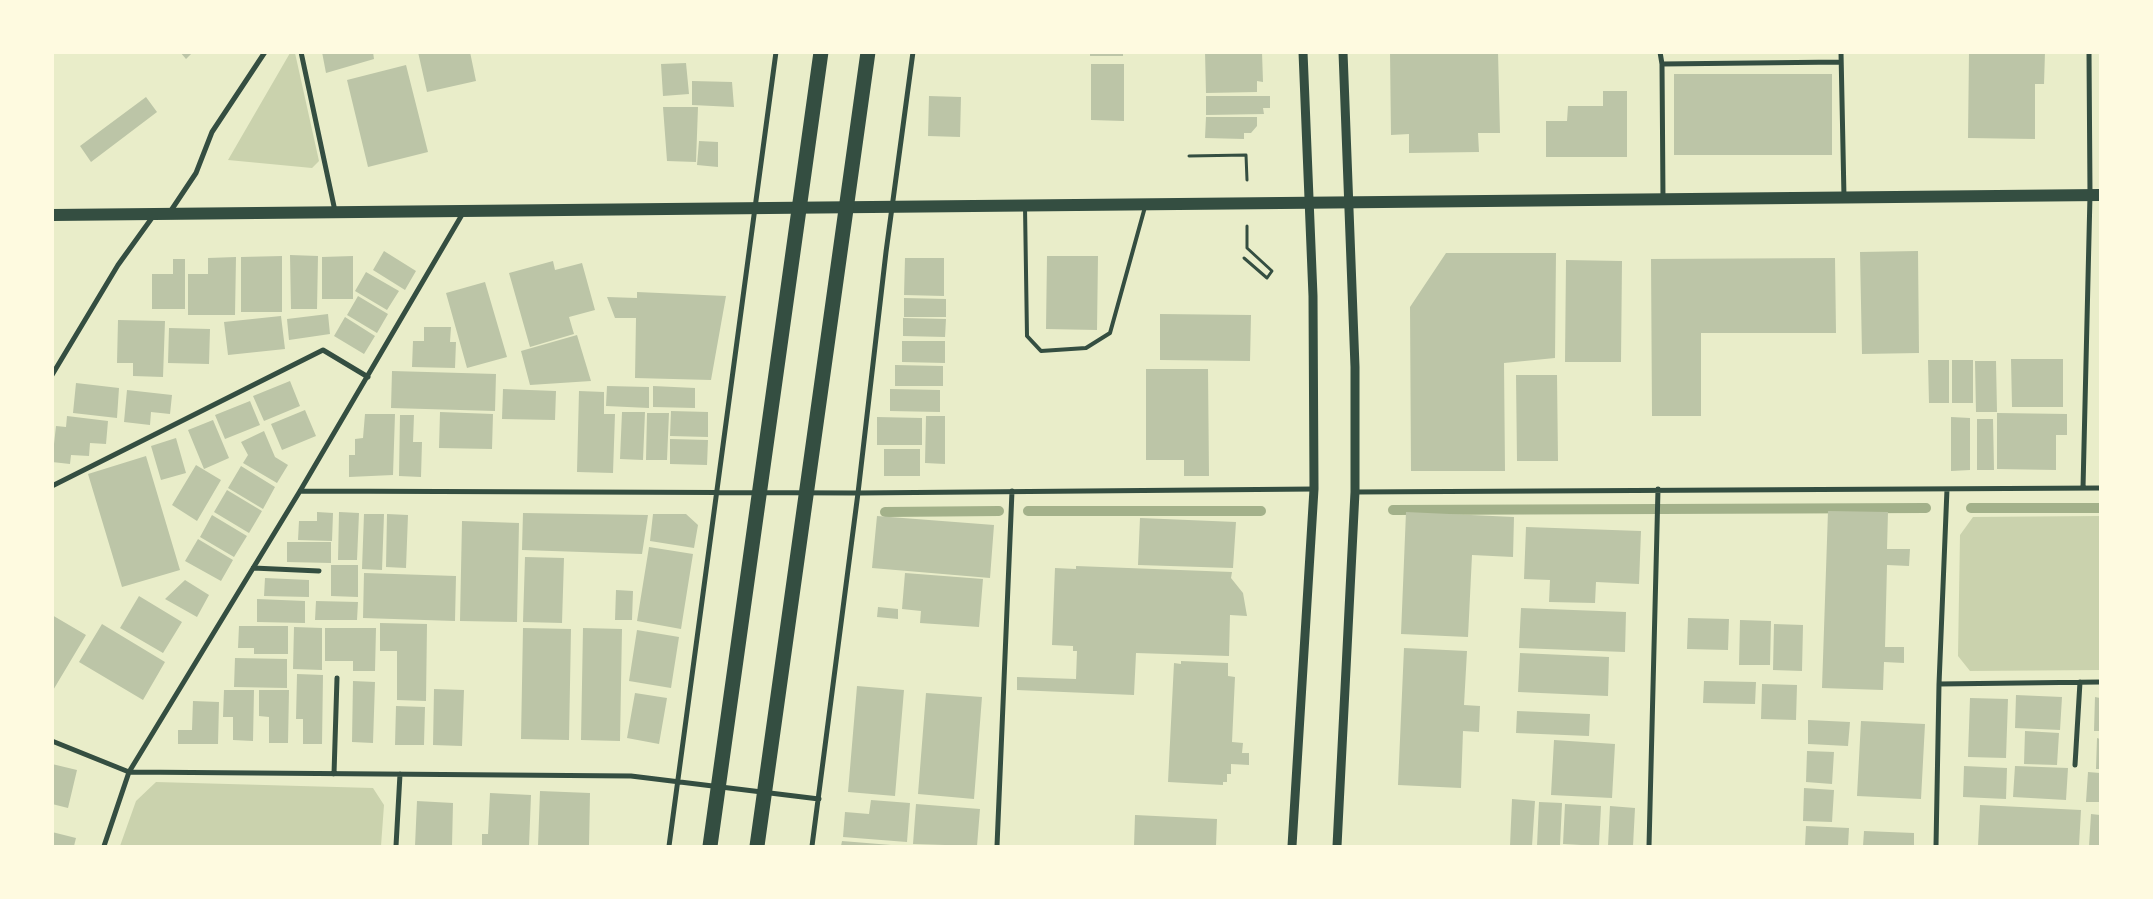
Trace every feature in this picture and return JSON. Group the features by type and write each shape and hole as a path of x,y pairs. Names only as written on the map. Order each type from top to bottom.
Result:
{"highway":[{"path":"710,846 821,52"},
{"path":"757,846 868,52"}],"main road":[{"path":"52,215 464,213 2095,195"}],"street":[{"path":"168,214 196,173 212,132 265,52"},
{"path":"301,52 335,213"},
{"path":"669,846 776,52"},
{"path":"812,846 913,52"},
{"path":"1292,846 1314,489 1313,296 1303,52"},
{"path":"1336,846 1350,620 1355,492 1355,367 1343,52"},
{"path":"1660,52 1662,64 1663,200"},
{"path":"1841,52 1844,198"},
{"path":"2083,488 2095,195 2089,52"},
{"path":"1662,64 1841,62"},
{"path":"104,846 129,772 254,568 464,213"},
{"path":"52,375 118,265 155,214"},
{"path":"52,486 323,350 368,377"},
{"path":"1355,492 2100,488"},
{"path":"300,491 858,493 1314,489"},
{"path":"1649,846 1658,489"},
{"path":"1936,846 1939,684 1947,489"},
{"path":"997,846 1012,491"},
{"path":"254,568 320,571"},
{"path":"334,774 337,678"},
{"path":"2075,764 2080,682"},
{"path":"1939,684 2100,682"},
{"path":"52,740 129,772 631,776 818,799"},
{"path":"396,846 400,774"}],"lane":[{"path":"1025,206 1027,336 1041,350 1086,348 1110,333 1146,205"}],"path":[{"path":"1189,156 1246,155"},
{"path":"1244,258 1266,278 1272,271 1247,248"}],"green space":[{"path":"290,53 295,53 319,161 312,168 228,160"},
{"path":"2100,516 2100,670 1970,671 1958,656 1960,535 1973,517"},
{"path":"156,782 373,788 384,805 381,846 120,846 136,801"}],"building":[{"path":"180,52 193,52 186,59"},
{"path":"322,52 373,52 374,59 326,73"},
{"path":"418,52 470,52 476,81 427,92"},
{"path":"1090,52 1123,52 1123,56 1090,56"},
{"path":"1205,52 1262,52 1263,82 1257,81 1257,92 1206,93"},
{"path":"1390,52 1498,52 1500,133 1478,133 1479,152 1409,153 1409,134 1391,135"},
{"path":"1969,52 2045,52 2044,84 2035,84 2035,139 1968,138"},
{"path":"686,63 689,94 663,96 661,64"},
{"path":"1091,64 1124,64 1124,121 1091,120"},
{"path":"406,65 428,152 368,167 347,80"},
{"path":"1674,74 1832,74 1832,155 1674,155"},
{"path":"692,81 732,82 734,107 692,105"},
{"path":"1603,91 1627,91 1627,157 1546,157 1546,121 1567,121 1568,106 1603,106"},
{"path":"929,96 961,97 960,137 928,136"},
{"path":"1206,96 1270,96 1270,108 1263,108 1264,114 1206,115"},
{"path":"146,97 157,112 91,162 80,146"},
{"path":"663,107 698,107 696,162 667,161"},
{"path":"1206,117 1257,117 1257,126 1251,133 1244,133 1244,139 1205,138"},
{"path":"699,141 718,142 718,167 697,165"},
{"path":"384,251 416,271 405,290 373,270"},
{"path":"1918,251 1919,353 1862,354 1860,252"},
{"path":"1446,253 1556,253 1555,358 1504,363 1505,471 1411,471 1410,307"},
{"path":"290,255 318,256 317,309 291,309"},
{"path":"282,256 282,312 241,312 241,257"},
{"path":"353,256 353,299 322,299 322,257"},
{"path":"1047,256 1098,256 1097,330 1046,329"},
{"path":"236,257 235,315 188,315 188,274 208,274 208,258"},
{"path":"905,258 944,258 944,296 904,295"},
{"path":"1835,258 1836,333 1701,333 1701,416 1652,416 1651,259"},
{"path":"173,259 185,259 185,309 152,309 152,274 173,274"},
{"path":"1566,260 1622,261 1621,362 1565,362"},
{"path":"553,261 555,270 582,263 595,310 569,317 574,334 530,347 509,273"},
{"path":"366,272 399,291 387,310 355,291"},
{"path":"485,282 507,357 467,368 446,293"},
{"path":"637,292 726,296 711,380 635,378 636,318 615,318 607,297 637,298"},
{"path":"358,296 388,314 377,333 347,315"},
{"path":"904,298 946,299 946,317 904,317"},
{"path":"328,314 330,334 289,340 287,319"},
{"path":"1160,314 1251,315 1250,361 1160,360"},
{"path":"281,316 285,349 228,355 224,322"},
{"path":"345,317 375,336 364,354 334,336"},
{"path":"903,318 946,319 945,337 903,336"},
{"path":"118,320 165,321 163,377 133,376 133,363 117,363"},
{"path":"424,327 451,327 450,342 456,342 455,368 412,367 413,341 424,341"},
{"path":"169,328 210,329 209,364 168,363"},
{"path":"577,335 591,381 530,385 521,351"},
{"path":"902,341 945,341 945,363 902,362"},
{"path":"2011,359 2063,359 2063,407 2012,407"},
{"path":"1928,360 1949,360 1949,403 1929,403"},
{"path":"1952,360 1973,360 1973,403 1952,403"},
{"path":"1975,361 1996,361 1997,412 1976,412"},
{"path":"895,365 943,366 943,386 895,386"},
{"path":"1146,369 1208,369 1209,476 1184,476 1184,460 1146,460"},
{"path":"392,371 496,374 495,411 391,408"},
{"path":"1516,375 1557,375 1558,461 1517,461"},
{"path":"290,381 300,406 264,421 253,396"},
{"path":"76,383 119,388 117,418 73,413"},
{"path":"607,386 649,387 649,408 606,406"},
{"path":"653,386 695,388 695,408 653,407"},
{"path":"503,389 556,391 555,420 502,419"},
{"path":"890,389 940,390 940,412 890,411"},
{"path":"127,390 172,395 170,414 151,412 150,425 124,422"},
{"path":"579,391 604,392 604,414 615,414 613,473 577,472"},
{"path":"250,401 260,425 225,439 215,415"},
{"path":"305,410 316,436 282,450 271,424"},
{"path":"671,411 708,412 708,437 670,436"},
{"path":"440,412 493,414 492,449 439,448"},
{"path":"622,412 645,412 643,460 620,459"},
{"path":"647,413 669,413 667,460 646,460"},
{"path":"1997,413 2067,414 2067,435 2056,435 2056,470 1997,469"},
{"path":"365,414 395,414 393,475 349,477 349,455 355,455 355,439 363,438"},
{"path":"400,415 414,415 413,442 422,442 421,477 399,476"},
{"path":"67,416 108,421 106,444 90,443 89,456 71,455 70,464 52,462 56,426 66,427"},
{"path":"926,416 945,416 945,464 925,463"},
{"path":"877,417 922,418 922,445 877,445"},
{"path":"1951,417 1970,418 1970,470 1951,471"},
{"path":"1977,419 1993,419 1994,470 1977,470"},
{"path":"213,420 229,458 204,469 188,430"},
{"path":"264,431 275,457 288,465 277,483 243,463 248,455 241,442"},
{"path":"176,438 186,473 161,480 151,446"},
{"path":"670,439 708,440 707,465 670,464"},
{"path":"884,449 920,449 920,476 884,476"},
{"path":"146,456 180,570 122,587 88,474"},
{"path":"196,465 221,480 197,521 172,505"},
{"path":"241,466 275,487 263,509 228,488"},
{"path":"227,490 262,511 249,533 214,512"},
{"path":"1828,511 1888,512 1887,549 1910,549 1909,566 1887,565 1885,647 1904,647 1904,663 1884,662 1883,690 1822,688"},
{"path":"317,512 333,513 332,541 298,540 299,521 317,521"},
{"path":"339,512 359,513 357,560 338,560"},
{"path":"1406,512 1514,517 1513,557 1472,555 1468,637 1401,634"},
{"path":"523,513 648,515 642,554 522,550"},
{"path":"364,514 384,514 382,570 362,569"},
{"path":"387,514 408,515 406,568 386,567"},
{"path":"653,514 686,514 698,525 694,548 650,541"},
{"path":"212,515 247,536 234,557 200,537"},
{"path":"877,516 994,525 990,578 872,568"},
{"path":"1140,518 1236,522 1233,568 1138,565"},
{"path":"462,521 519,523 517,622 460,621"},
{"path":"1526,527 1641,531 1639,584 1596,582 1595,603 1549,602 1550,580 1524,579"},
{"path":"198,539 233,560 221,581 185,561"},
{"path":"287,542 331,542 331,563 287,562"},
{"path":"649,547 693,554 681,629 637,621"},
{"path":"525,557 564,558 562,623 523,622"},
{"path":"331,565 358,565 358,597 331,596"},
{"path":"1076,566 1232,572 1231,578 1243,593 1247,616 1230,615 1229,656 1136,653 1134,695 1017,690 1017,677 1076,679 1077,651 1073,651 1073,646 1052,645 1055,568 1076,569"},
{"path":"364,573 456,576 455,621 363,618"},
{"path":"905,573 983,579 979,627 920,623 921,611 902,609"},
{"path":"265,578 309,580 309,597 264,596"},
{"path":"185,580 209,595 197,617 165,599"},
{"path":"616,590 633,591 632,620 615,620"},
{"path":"139,596 182,622 163,653 120,628"},
{"path":"257,599 305,601 305,623 257,622"},
{"path":"316,601 358,602 357,620 315,620"},
{"path":"878,607 898,609 898,619 877,617"},
{"path":"1521,608 1626,612 1625,652 1519,648"},
{"path":"52,615 86,635 52,692"},
{"path":"1688,618 1729,619 1728,650 1687,649"},
{"path":"1740,620 1771,621 1770,665 1739,665"},
{"path":"380,623 427,624 426,701 397,700 397,651 380,651"},
{"path":"102,624 165,662 143,700 79,662"},
{"path":"1774,624 1803,625 1802,671 1773,670"},
{"path":"239,626 288,626 288,654 254,654 254,648 238,648"},
{"path":"294,627 322,628 322,670 293,669"},
{"path":"325,628 376,628 375,671 353,671 353,661 325,661"},
{"path":"523,628 571,629 569,740 521,739"},
{"path":"583,628 622,629 620,741 581,740"},
{"path":"637,630 679,637 671,688 629,681"},
{"path":"1404,648 1467,651 1464,705 1480,706 1479,732 1463,731 1461,788 1398,785"},
{"path":"1520,653 1609,657 1608,696 1518,692"},
{"path":"235,658 287,659 287,688 234,687"},
{"path":"1181,661 1228,663 1228,676 1235,677 1232,742 1243,743 1242,753 1249,753 1249,765 1231,764 1231,774 1227,774 1227,782 1223,782 1223,785 1168,782 1174,663 1181,664"},
{"path":"297,674 323,675 322,744 303,744 303,719 296,719"},
{"path":"353,681 375,682 373,743 352,742"},
{"path":"1704,681 1756,682 1755,704 1703,703"},
{"path":"1762,684 1797,685 1796,720 1761,719"},
{"path":"857,686 904,690 895,796 848,792"},
{"path":"434,689 464,690 462,746 433,745"},
{"path":"224,690 254,690 253,741 233,740 233,717 223,717"},
{"path":"259,690 289,690 288,743 269,743 269,717 259,716"},
{"path":"635,693 667,698 659,744 627,738"},
{"path":"926,693 982,697 974,799 918,794"},
{"path":"2016,695 2062,697 2060,730 2015,728"},
{"path":"2095,697 2100,698 2100,731 2094,731"},
{"path":"1970,698 2008,699 2006,758 1968,757"},
{"path":"193,701 219,702 218,744 178,744 178,730 192,730"},
{"path":"396,706 425,707 424,745 395,745"},
{"path":"1517,711 1590,714 1589,736 1516,733"},
{"path":"1808,720 1850,722 1848,746 1808,744"},
{"path":"1861,721 1925,724 1921,799 1857,796"},
{"path":"2025,731 2059,733 2057,765 2024,764"},
{"path":"2097,738 2100,739 2100,769 2096,769"},
{"path":"1554,740 1615,744 1612,798 1551,795"},
{"path":"1807,751 1834,752 1832,784 1806,782"},
{"path":"52,764 77,770 68,808 52,804"},
{"path":"1964,766 2007,768 2006,799 1963,797"},
{"path":"2015,766 2068,768 2066,800 2013,797"},
{"path":"2088,772 2100,773 2100,802 2086,802"},
{"path":"1804,788 1834,790 1832,822 1803,821"},
{"path":"540,791 590,793 589,846 538,846"},
{"path":"490,793 531,795 529,846 482,846 482,834 488,834"},
{"path":"1512,799 1535,801 1532,846 1510,846"},
{"path":"871,800 910,803 907,842 843,837 845,812 869,814"},
{"path":"417,801 453,803 452,846 415,846"},
{"path":"1539,802 1562,803 1560,846 1537,846"},
{"path":"916,804 980,809 977,846 913,844"},
{"path":"1565,804 1601,806 1599,846 1563,844"},
{"path":"1980,805 2081,810 2079,846 1978,846"},
{"path":"1610,806 1635,808 1633,846 1608,846"},
{"path":"2091,814 2100,815 2100,846 2089,846"},
{"path":"1135,815 1217,819 1216,846 1134,846"},
{"path":"1806,826 1849,828 1848,846 1805,846"},
{"path":"1864,831 1914,833 1914,846 1863,846"},
{"path":"52,832 76,838 74,846 52,846"},
{"path":"842,841 891,845 891,846 841,846"}],"waterway":[{"path":"1393,510 1926,508"},
{"path":"1971,508 2100,508"},
{"path":"885,512 999,511"},
{"path":"1028,511 1261,511"}]}
